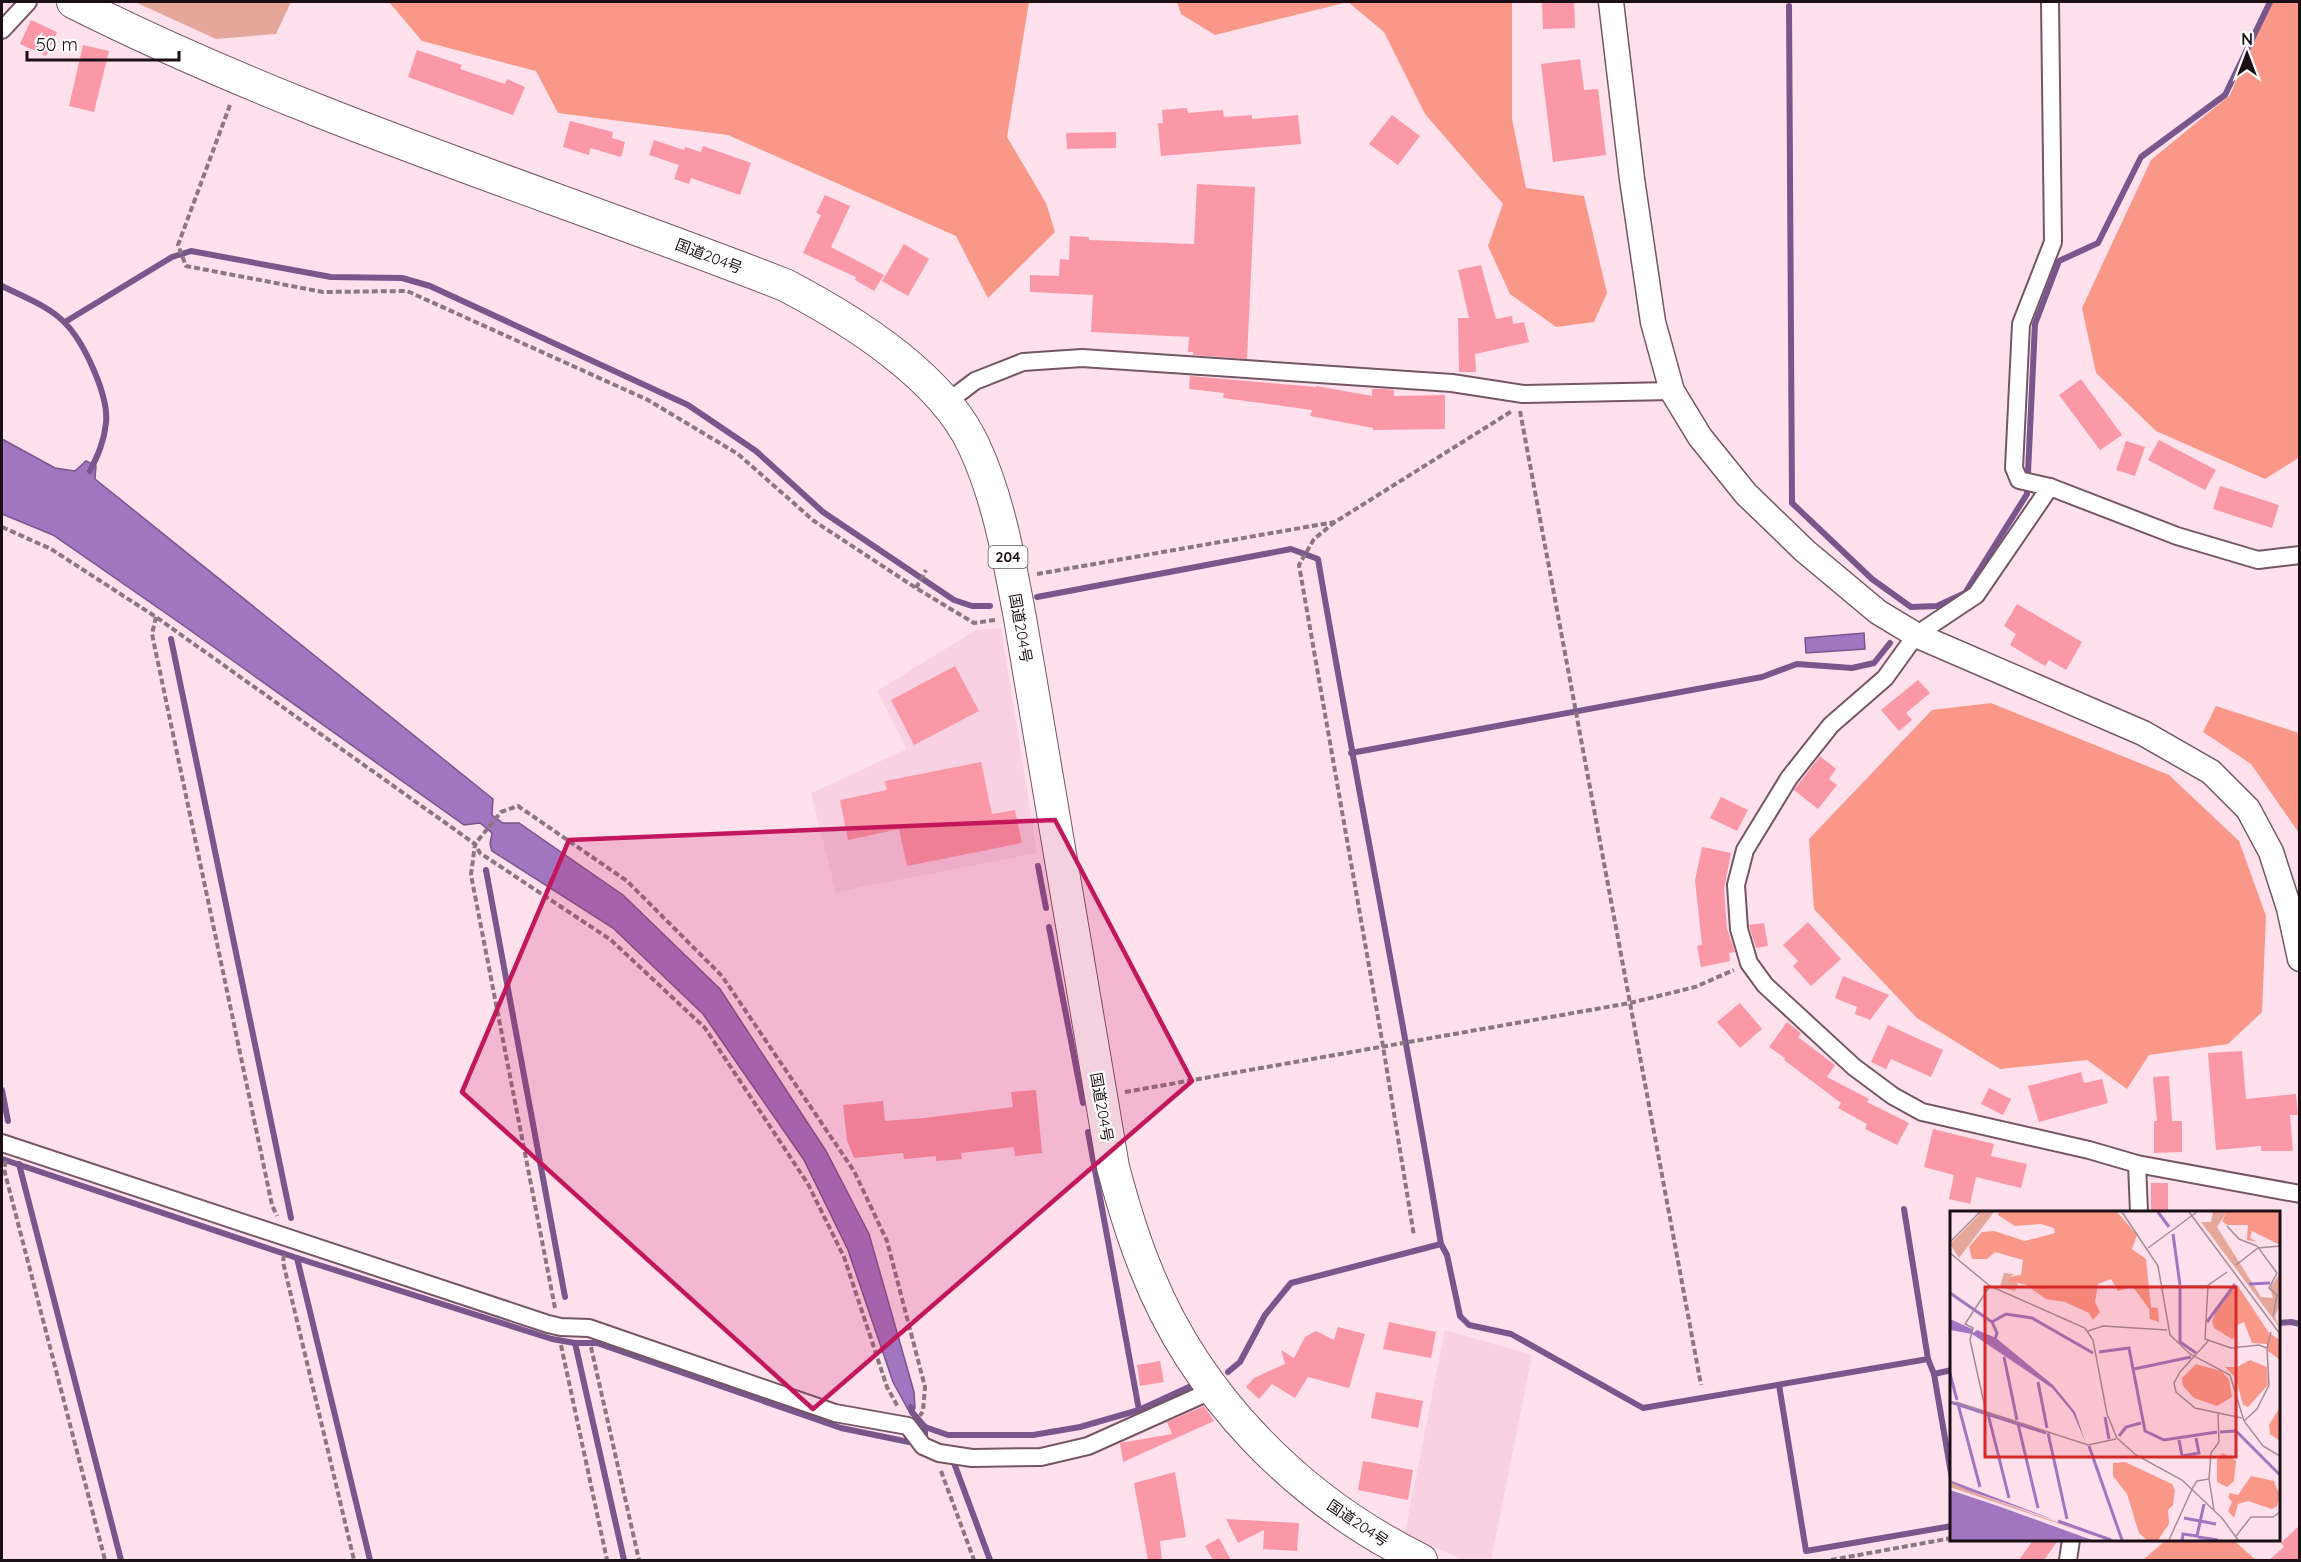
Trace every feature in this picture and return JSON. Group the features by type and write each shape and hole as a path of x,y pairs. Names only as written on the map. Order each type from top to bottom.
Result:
{"highway":[{"name":"国道204号","path":"72,2 161,45 304,105 785,285 831,309 875,340 916,372 946,403 973,443 992,490 1020,618 1113,1167 1127,1218 1146,1269 1168,1316 1213,1390 1244,1427 1283,1466 1332,1508 1386,1543 1421,1560"}],"street":[{"path":"2,30 28,2"},
{"path":"1611,2 1632,179 1653,322 1672,391 1700,437 1746,494 1805,551 1878,612 1916,635 2143,733 2211,772 2248,809 2271,852 2289,908 2300,958"},
{"path":"2050,2 2053,242 2021,324 2014,468 2019,480 2043,485 2177,536 2258,560 2300,555"},
{"path":"946,403 975,381 1023,362 1082,358 1452,383 1523,394 1672,391"},
{"path":"2043,485 1976,595 1916,635 1885,678 1831,725 1789,778 1745,850 1736,885 1739,929 1749,963 1765,985 1854,1066 1893,1096 1922,1112 2089,1150 2137,1164 2300,1194"},
{"path":"2,1128 6,1145 561,1327 589,1328 835,1413 910,1429 923,1446 939,1453 972,1458 1041,1457 1088,1446 1213,1390"},
{"path":"2137,1164 2139,1211"},
{"path":"2068,1560 2071,1541"}],"path":[{"path":"230,105 177,245 186,266 323,292 407,291 648,400 738,454 814,521 974,623 1020,618"},
{"path":"1414,1236 1299,565 1314,539 1335,522 1519,407 1701,1385"},
{"path":"1012,579 1335,522"},
{"path":"2,527 51,549 156,617 475,844 480,853 610,940 705,1028 808,1184 844,1257 887,1387 910,1429"},
{"path":"916,588 926,570"},
{"path":"156,617 152,634 154,646 272,1205 286,1237"},
{"path":"561,1327 552,1298 471,874 475,844 501,812 518,806 627,881 722,976 854,1171 887,1241 925,1387 923,1411"},
{"path":"1100,1096 1630,1003 1695,987 1749,963"},
{"path":"4,1170 105,1560"},
{"path":"283,1262 354,1560"},
{"path":"591,1350 639,1560"},
{"path":"561,1352 608,1560"},
{"path":"939,1453 939,1467 974,1560"},
{"path":"1831,1560 1950,1538"}],"highlighted area":[{"path":"1055,820 1192,1081 813,1409 462,1092 569,840"}],"shaded area":[{"path":"135,2 291,2 276,34 216,39"},
{"path":"389,2 1029,2 1007,137 1046,203 1055,232 988,298 956,236 728,135 558,113 536,71 422,41"},
{"path":"1177,2 1348,2 1215,35 1181,14"},
{"path":"1348,2 1512,2 1512,119 1526,188 1584,196 1607,293 1594,322 1556,327 1510,294 1488,246 1503,204 1425,114 1384,32"},
{"path":"2270,2 2299,2 2300,457 2265,479 2156,431 2096,373 2082,308 2151,160 2230,95"},
{"path":"2,439 55,468 75,471 86,461 96,466 95,479 493,799 492,815 503,823 519,823 623,895 720,989 826,1151 869,1234 914,1392 915,1408 911,1415 893,1382 848,1250 804,1160 703,1014 613,928 492,851 490,844 492,833 480,823 464,825 53,535 2,514"},
{"path":"1001,628 1037,853 836,892 811,793 907,749 877,691 976,630"},
{"path":"1864,633 1865,649 1806,653 1805,638"},
{"path":"1991,703 2169,775 2239,841 2266,916 2262,1012 2228,1044 2149,1055 2127,1089 2087,1060 2000,1069 1917,1018 1814,909 1809,839 1932,710"},
{"path":"2216,706 2299,733 2299,833 2251,764 2203,732"},
{"path":"1445,1330 1532,1355 1491,1560 1463,1560 1405,1533"},
{"path":"2165,1541 2234,1541 2256,1560 2143,1560"}],"building":[{"path":"1542,2 1574,2 1575,28 1543,29"},
{"path":"31,20 57,32 46,56 20,44"},
{"path":"83,45 109,51 94,112 69,106"},
{"path":"417,50 462,65 460,69 505,84 507,79 525,87 513,115 408,77"},
{"path":"1580,59 1584,90 1598,89 1606,155 1553,162 1541,64"},
{"path":"1187,108 1188,113 1223,110 1224,117 1252,115 1252,119 1298,115 1301,144 1161,156 1158,123 1163,123 1162,110"},
{"path":"1392,115 1420,136 1398,165 1369,144"},
{"path":"570,121 613,132 612,138 625,142 621,157 590,148 589,155 563,147"},
{"path":"1116,132 1116,148 1067,149 1066,133"},
{"path":"654,140 684,150 685,147 701,152 703,146 751,163 740,195 691,178 689,184 674,179 679,165 649,155"},
{"path":"1197,184 1255,187 1247,359 1193,355 1193,352 1188,352 1189,337 1091,332 1093,295 1030,292 1030,275 1059,276 1060,259 1069,260 1070,236 1089,237 1089,240 1194,244"},
{"path":"825,195 850,206 831,247 884,275 874,291 855,280 856,277 803,253 821,215 816,213"},
{"path":"904,244 929,259 908,296 882,281"},
{"path":"1481,265 1496,319 1512,316 1513,324 1524,322 1529,342 1475,354 1476,372 1459,372 1458,318 1469,318 1458,270"},
{"path":"1190,376 1316,386 1372,396 1372,389 1394,390 1394,396 1445,395 1445,429 1373,430 1373,428 1310,416 1312,410 1223,398 1224,393 1189,389"},
{"path":"2081,379 2122,435 2100,450 2059,395"},
{"path":"2159,440 2216,470 2205,490 2148,460"},
{"path":"2126,441 2145,447 2135,476 2116,470"},
{"path":"2220,486 2279,505 2272,528 2213,509"},
{"path":"2017,604 2082,642 2066,670 2049,660 2045,666 2010,645 2016,634 2004,626"},
{"path":"955,666 979,711 914,745 891,700"},
{"path":"1918,680 1930,693 1906,713 1912,720 1899,731 1881,710"},
{"path":"1820,756 1836,769 1829,779 1837,785 1818,809 1794,790"},
{"path":"981,762 992,814 1015,810 1022,843 907,866 899,829 848,840 840,800 887,790 885,781"},
{"path":"1721,797 1748,810 1737,831 1710,818"},
{"path":"1702,847 1731,853 1724,889 1727,929 1735,952 1729,953 1730,961 1701,967 1697,946 1702,945 1695,880"},
{"path":"1808,922 1841,959 1811,986 1793,966 1798,961 1783,945"},
{"path":"1764,923 1768,946 1756,948 1749,925"},
{"path":"1843,976 1889,995 1870,1020 1855,1014 1857,1007 1835,998"},
{"path":"1740,1003 1762,1029 1740,1048 1717,1022"},
{"path":"1787,1022 1801,1033 1798,1037 1835,1065 1827,1077 1869,1099 1867,1102 1909,1123 1897,1145 1865,1129 1867,1124 1838,1108 1841,1103 1769,1047"},
{"path":"1888,1025 1943,1050 1931,1077 1891,1059 1886,1069 1871,1062"},
{"path":"2242,1051 2246,1099 2296,1094 2298,1115 2290,1115 2293,1151 2261,1151 2261,1146 2216,1150 2208,1053"},
{"path":"2081,1072 2084,1083 2102,1079 2108,1103 2039,1122 2028,1086"},
{"path":"2169,1076 2172,1121 2182,1121 2182,1152 2154,1153 2154,1121 2157,1121 2153,1077"},
{"path":"1989,1088 2011,1099 2003,1115 1981,1104"},
{"path":"1036,1090 1042,1153 1015,1156 1014,1147 961,1153 962,1159 936,1161 936,1156 904,1159 903,1153 854,1158 847,1140 843,1105 883,1101 885,1121 924,1118 1013,1107 1011,1092"},
{"path":"1933,1129 1994,1144 1991,1156 2027,1164 2021,1188 1976,1177 1970,1204 1949,1199 1954,1175 1924,1167"},
{"path":"2151,1183 2168,1183 2168,1211 2151,1211"},
{"path":"1389,1322 1436,1332 1431,1358 1383,1349"},
{"path":"1338,1327 1365,1334 1349,1388 1308,1377 1295,1398 1272,1384 1259,1399 1246,1387 1254,1378 1285,1364 1281,1350 1294,1358 1305,1337 1316,1331 1334,1340"},
{"path":"1160,1361 1164,1382 1140,1386 1137,1365"},
{"path":"1376,1392 1423,1401 1418,1428 1371,1418"},
{"path":"1204,1406 1214,1421 1123,1462 1120,1443 1172,1434 1167,1422"},
{"path":"1363,1461 1413,1470 1408,1500 1358,1490"},
{"path":"1175,1472 1186,1537 1160,1541 1162,1560 1148,1560 1134,1483"},
{"path":"1226,1519 1299,1523 1297,1551 1263,1549 1264,1530 1238,1543"},
{"path":"2300,1525 2300,1560 2269,1560 2284,1547 2281,1543"},
{"path":"1219,1538 1231,1560 1213,1560 1205,1546"},
{"path":"2033,1541 2058,1541 2044,1560 2019,1560"}],"waterway":[{"path":"1789,6 1792,503 1872,579 1911,607 1937,606 1965,593 2027,494 2035,324 2059,261 2098,243 2141,157 2225,95 2270,2"},
{"path":"65,322 172,257 191,251 331,277 402,278 430,286 688,405 756,451 823,512 954,600 972,606 990,606"},
{"path":"2,286 59,317 80,343 94,370 104,399 106,423 102,442 90,471"},
{"path":"1037,597 1291,549 1318,559 1441,1244 1447,1255 1460,1316 1469,1325 1511,1334 1643,1408 1928,1359"},
{"path":"171,639 291,1218"},
{"path":"1351,753 1762,677 1797,664 1852,668 1874,663 1890,643"},
{"path":"1038,866 1046,908"},
{"path":"486,870 565,1297"},
{"path":"1049,927 1083,1103"},
{"path":"2,1090 8,1121"},
{"path":"1088,1132 1139,1410"},
{"path":"2,1159 297,1258 552,1339 575,1343 597,1343 841,1428 909,1442 925,1435 925,1427"},
{"path":"19,1164 121,1560"},
{"path":"1904,1209 1928,1359 1934,1374 1950,1370"},
{"path":"1228,1372 1240,1362 1265,1315 1291,1283 1441,1244"},
{"path":"297,1258 370,1560"},
{"path":"2280,1323 2300,1324"},
{"path":"575,1343 624,1560"},
{"path":"1934,1374 1950,1467"},
{"path":"1779,1385 1806,1551 1950,1526"},
{"path":"911,1407 912,1412 925,1427 948,1435 1033,1435 1080,1427 1139,1410 1189,1387"},
{"path":"954,1463 990,1560"}]}
